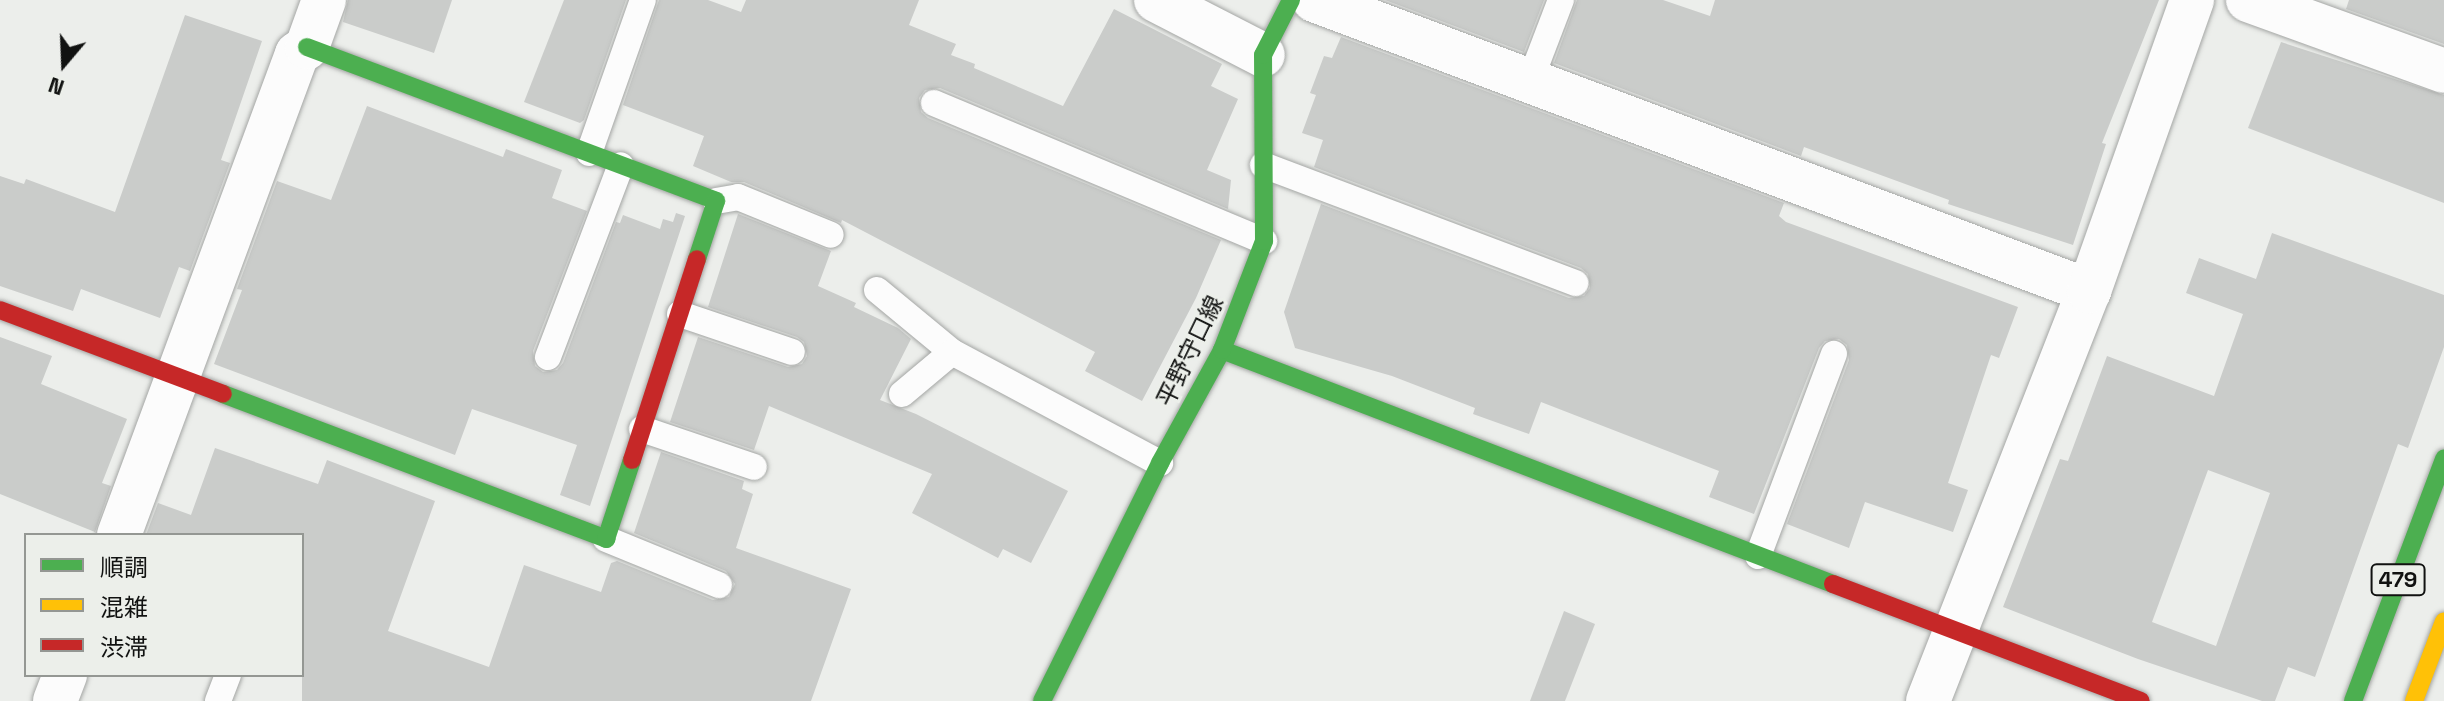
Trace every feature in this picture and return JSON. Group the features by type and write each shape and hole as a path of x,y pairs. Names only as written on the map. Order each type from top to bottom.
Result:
{"main road":[{"name":"平野守口線","path":"1042,701 1160,463 1222,350 1264,241 1263,55 1291,0"},
{"path":"0,310 178,380 606,539 716,201 307,47"},
{"path":"1222,350 2141,701"},
{"name":"479","path":"2353,701 2444,459"},
{"name":"479","path":"2414,701 2444,621"}],"street":[{"path":"120,533 297,54 307,47 324,0"},
{"path":"1156,0 1263,55"},
{"path":"1314,0 2089,291"},
{"path":"1928,701 2089,291 2192,0"},
{"path":"2248,0 2444,71"},
{"path":"55,701 64,677"}],"lane":[{"path":"589,153 643,0"},
{"path":"1530,81 1561,0"},
{"path":"934,103 1264,241"},
{"path":"548,357 621,165"},
{"path":"1263,165 1575,283"},
{"path":"716,201 738,197 831,235"},
{"path":"877,290 952,352 1160,463"},
{"path":"680,314 792,352"},
{"path":"902,394 952,352"},
{"path":"1758,556 1834,354"},
{"path":"642,429 754,467"},
{"path":"606,539 719,585"},
{"path":"218,701 227,677"}],"building":[{"path":"348,0 452,0 434,53 343,22"},
{"path":"564,0 626,0 584,120 580,123 524,102"},
{"path":"659,0 708,0 741,12 746,0 919,0 909,25 956,44 951,55 975,64 974,68 1063,106 1114,9 1222,64 1211,86 1238,99 1207,170 1231,180 1228,209 940,88 925,90 919,98 921,112 928,118 1221,240 1196,298 1142,401 1085,371 1095,352 842,220 841,223 744,182 731,182 693,166 704,136 623,105"},
{"path":"1385,0 1544,0 1524,52"},
{"path":"1577,0 1663,0 1710,16 1715,0 2159,0 2102,143 2106,144 2073,245 1948,204 1949,200 1804,147 1801,156 1554,63"},
{"path":"2349,0 2444,0 2444,44 2346,9"},
{"path":"185,15 262,41 221,160 230,163 190,271 179,267 160,318 81,289 73,311 0,286 0,176 24,184 26,179 115,212"},
{"path":"1341,37 1784,203 1779,216 1786,222 2018,307 1999,358 1991,355 1948,483 1968,490 1953,532 1865,502 1849,548 1787,524 1849,360 1847,345 1839,339 1825,341 1819,348 1754,514 1709,497 1719,471 1541,402 1529,434 1473,414 1475,408 1392,376 1295,348 1284,312 1321,204 1569,298 1584,296 1590,288 1588,274 1581,268 1314,167 1323,140 1302,133 1316,95 1310,93 1324,56 1332,58"},
{"path":"2281,42 2444,95 2444,203 2248,128"},
{"path":"367,106 503,157 506,149 562,170 552,198 587,211 533,351 535,366 543,372 557,370 563,363 616,222 620,223 623,215 660,229 663,219 673,222 676,213 685,216 590,506 560,495 577,445 472,409 455,455 214,364 242,290 237,289 277,181 331,200"},
{"path":"738,214 831,251 818,286 856,303 854,307 898,328 911,339 880,400 916,414 1068,491 1031,563 1003,549 998,558 912,513 932,474 769,406 754,450 670,422 698,337 788,367 802,364 807,356 804,342 797,337 708,307"},
{"path":"2272,233 2444,295 2444,347 2408,448 2398,444 2315,677 2288,667 2275,701 2262,701 2138,659 2003,607 2060,459 2068,461 2107,356 2214,396 2243,314 2186,293 2199,258 2256,279","holes":["2208,470 2270,493 2216,646 2152,622"]},
{"path":"0,337 52,356 41,384 127,419 102,483 111,486 95,532 0,494"},
{"path":"215,448 318,484 327,460 435,501 388,631 489,667 524,565 601,592 611,563 617,561 713,600 729,597 735,584 726,571 634,533 661,452 744,481 742,489 753,494 736,548 851,589 811,701 302,701 304,533 147,533 158,503 191,515"},
{"path":"1564,611 1595,624 1565,701 1530,701"}],"traffic: fast":[{"path":"1042,701 1160,463 1222,350 1264,241 1263,55 1291,0"},
{"path":"307,47 716,201 697,259"},
{"path":"1222,350 1833,584"},
{"path":"223,394 606,539 632,460"},
{"path":"2353,701 2444,459"}],"traffic: slow":[{"path":"2414,701 2444,621"}],"traffic: jam":[{"path":"632,460 697,259"},
{"path":"0,310 223,394"},
{"path":"1833,584 2141,701"}]}
